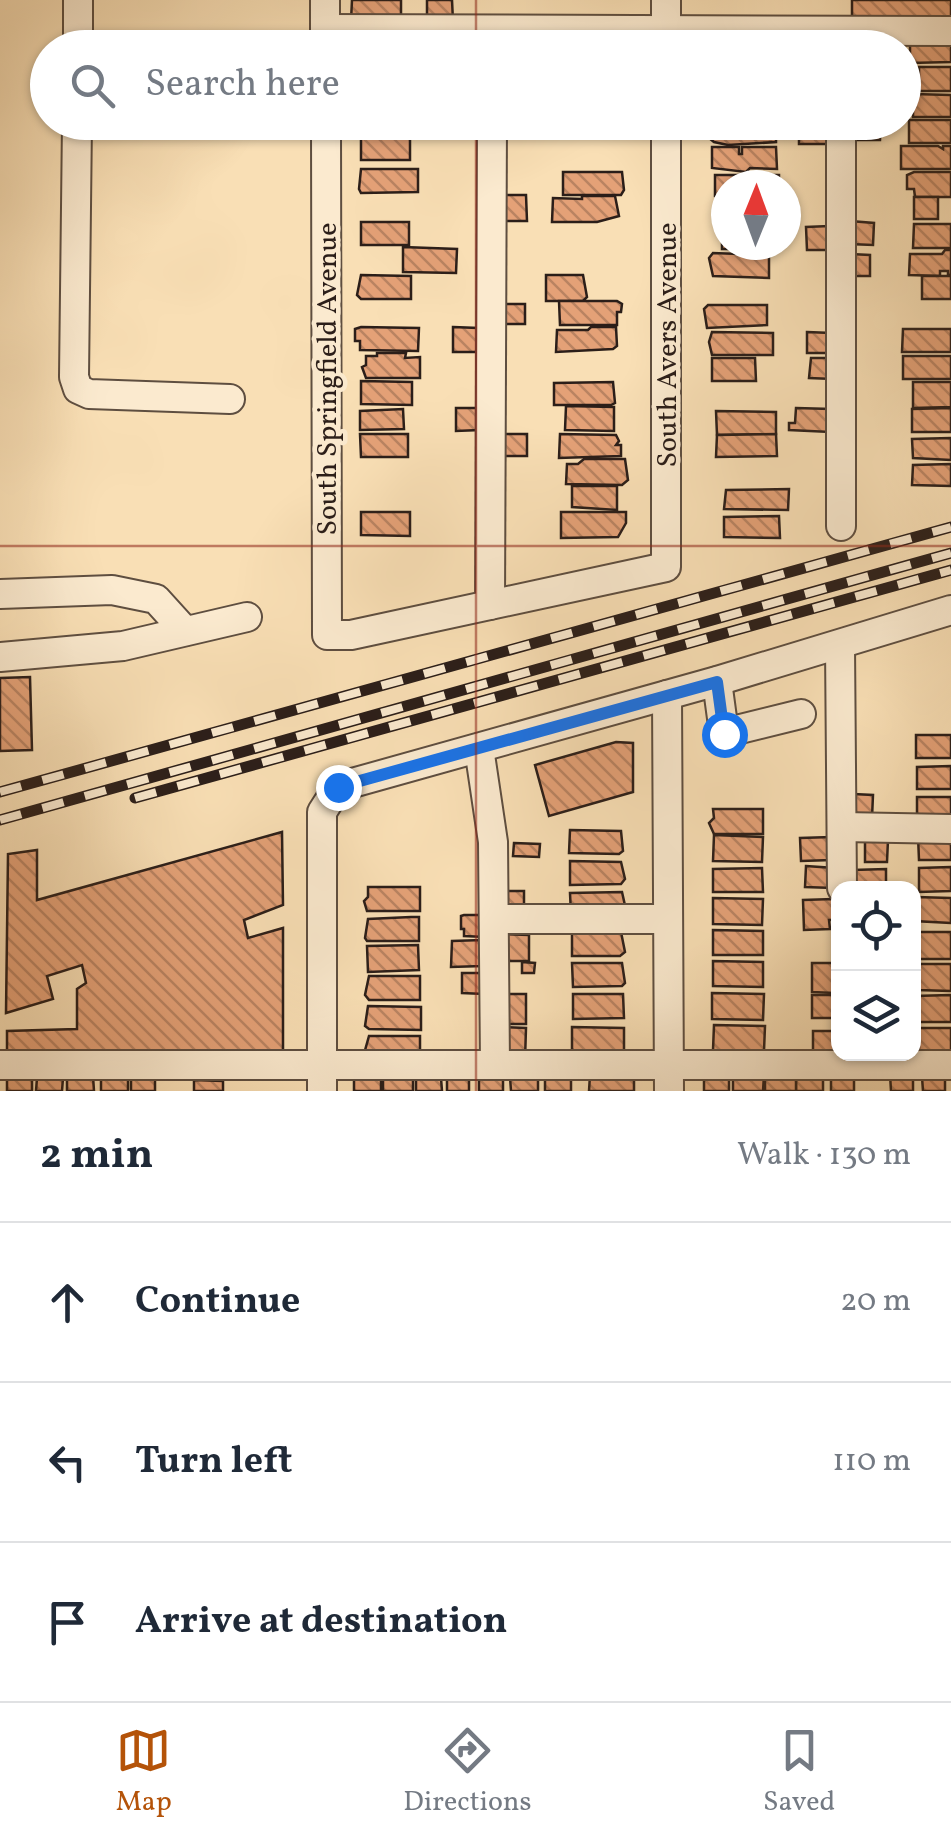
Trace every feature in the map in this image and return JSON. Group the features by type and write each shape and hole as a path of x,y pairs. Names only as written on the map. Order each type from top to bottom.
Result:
{"street":[{"path":"78,0 78,30"},
{"path":"325,0 326,30"},
{"path":"666,0 666,30"},
{"path":"921,34 951,32"},
{"path":"77,140 74,377 78,389 89,394 230,399"},
{"name":"South Springfield Avenue","path":"326,140 327,635 351,635 490,605"},
{"path":"490,605 492,140"},
{"name":"South Avers Avenue","path":"490,605 666,568 666,140"},
{"path":"841,140 841,526"},
{"path":"0,594 112,590 156,599 185,631"},
{"path":"322,1078 322,812 338,787 717,682 951,610"},
{"path":"0,657 123,646 247,616"},
{"path":"840,645 842,881"},
{"path":"717,682 724,734 801,714"},
{"path":"667,695 669,1078"},
{"path":"479,748 493,842 495,1065"},
{"path":"842,827 951,828"},
{"path":"494,919 668,919"},
{"path":"0,1064 322,1078 495,1065 669,1078 831,1060"},
{"path":"880,1061 951,1065"}],"building":[{"path":"352,0 401,0 401,20 351,21"},
{"path":"427,0 452,0 453,21 427,21"},
{"path":"852,0 951,0 951,22 852,22"},
{"path":"921,41 951,41 951,62 921,63"},
{"path":"921,67 951,67 951,91 921,91"},
{"path":"921,94 951,95 951,117 921,117"},
{"path":"921,120 951,120 951,143 909,143 921,140"},
{"path":"361,140 410,140 410,160 361,160"},
{"path":"712,140 776,140 728,145"},
{"path":"799,140 827,140 827,144 799,144"},
{"path":"901,146 951,146 951,169 901,169"},
{"path":"712,147 739,147 742,154 742,147 776,147 777,169 712,168"},
{"path":"361,169 418,169 418,192 361,193"},
{"path":"563,172 622,172 624,190 621,195 563,195"},
{"path":"951,172 951,197 915,197 914,189 907,189 907,175"},
{"path":"502,195 526,195 527,221 502,221"},
{"path":"615,196 619,216 597,222 552,222 553,198"},
{"path":"914,197 938,197 938,219 914,219"},
{"path":"850,221 874,223 873,245 849,244"},
{"path":"361,222 409,222 409,245 361,245"},
{"path":"914,224 951,224 951,248 913,248"},
{"path":"829,226 829,250 807,250 806,227"},
{"path":"403,247 457,249 456,273 403,272"},
{"path":"951,250 951,275 940,271 940,276 909,275 910,254 942,254"},
{"path":"850,254 870,255 870,276 850,276"},
{"path":"709,258 769,260 769,278 713,276"},
{"path":"361,275 411,276 411,299 361,299 357,295"},
{"path":"546,275 583,275 587,297 583,301 546,301"},
{"path":"922,276 951,276 951,299 922,299"},
{"path":"559,301 622,304 621,312 617,312 617,325 560,325"},
{"path":"500,304 525,304 525,324 501,324"},
{"path":"708,305 767,305 767,325 707,328 704,309"},
{"path":"453,327 478,328 476,352 453,352"},
{"path":"616,327 617,346 556,352 557,330"},
{"path":"419,328 418,351 360,350 355,329"},
{"path":"903,329 951,329 951,352 902,352"},
{"path":"712,332 773,333 773,355 712,355"},
{"path":"807,332 831,333 830,353 807,353"},
{"path":"377,353 420,357 420,378 366,378 362,367 366,365 366,356"},
{"path":"903,356 951,356 951,379 903,379"},
{"path":"712,358 755,358 756,381 712,381"},
{"path":"811,358 833,358 833,379 809,378"},
{"path":"361,381 412,382 412,405 361,404"},
{"path":"613,382 615,403 611,405 554,405 554,383"},
{"path":"913,382 951,382 951,407 913,408"},
{"path":"566,406 614,407 614,431 565,430"},
{"path":"456,408 480,408 480,430 456,431"},
{"path":"796,408 831,409 830,432 789,430 789,423 795,423"},
{"path":"951,408 951,432 912,432 912,409"},
{"path":"403,409 404,429 360,430 360,411"},
{"path":"716,411 776,412 776,434 717,435"},
{"path":"360,434 408,434 408,457 361,457"},
{"path":"502,434 527,434 527,456 502,456"},
{"path":"560,434 616,435 621,456 559,458"},
{"path":"776,434 777,456 716,457 717,435"},
{"path":"951,438 951,460 913,458 912,439"},
{"path":"584,459 625,459 628,480 622,485 566,484 567,464 578,464"},
{"path":"951,464 951,486 912,485 913,465"},
{"path":"572,486 617,486 617,510 572,507"},
{"path":"789,489 788,510 724,509 726,490"},
{"path":"361,512 410,512 410,536 361,535"},
{"path":"561,512 626,512 626,523 618,537 561,538"},
{"path":"779,516 780,538 724,537 724,517"},
{"path":"30,677 32,750 0,751 0,678"},
{"path":"916,735 951,735 951,758 916,758"},
{"path":"616,742 633,743 633,792 549,816 535,765"},
{"path":"951,766 951,789 917,789 917,767"},
{"path":"853,794 873,795 872,818 852,817"},
{"path":"917,797 951,797 951,819 917,819"},
{"path":"713,809 763,809 763,834 714,834 709,823 714,818"},
{"path":"570,830 621,831 623,851 569,853"},
{"path":"282,832 283,905 244,920 248,938 283,928 283,1058 114,1058 101,1051 79,1056 7,1055 7,1031 77,1029 77,989 86,983 82,965 47,976 53,999 6,1013 8,854 37,850 37,900"},
{"path":"714,835 763,837 762,862 713,861"},
{"path":"918,836 951,836 951,860 919,860"},
{"path":"831,837 832,860 801,861 800,838"},
{"path":"865,840 888,840 887,862 865,862"},
{"path":"514,843 540,844 539,857 513,856"},
{"path":"570,861 621,862 625,879 621,884 570,885"},
{"path":"806,866 834,868 831,888 805,887"},
{"path":"951,867 951,891 921,892 919,868"},
{"path":"762,868 763,892 713,892 713,869"},
{"path":"886,869 886,881 853,881 853,870"},
{"path":"368,887 420,887 420,911 367,911 364,901"},
{"path":"504,891 524,891 524,912 504,913"},
{"path":"622,892 626,910 571,915 570,893"},
{"path":"921,897 951,898 951,923 921,921"},
{"path":"713,898 763,899 762,925 713,924"},
{"path":"831,899 830,929 804,930 803,900"},
{"path":"464,915 485,915 485,937 464,936"},
{"path":"419,917 419,941 365,938 368,919"},
{"path":"713,930 763,931 763,955 713,955"},
{"path":"572,932 621,932 625,952 620,956 572,956"},
{"path":"921,932 951,932 951,959 921,959"},
{"path":"504,934 529,935 529,961 504,961"},
{"path":"482,940 482,966 451,967 452,941"},
{"path":"418,945 419,970 368,972 367,946"},
{"path":"713,961 763,962 763,987 713,986"},
{"path":"522,962 535,963 534,973 522,973"},
{"path":"572,963 622,963 625,983 573,987"},
{"path":"812,963 831,963 831,993 812,992"},
{"path":"921,964 951,964 951,991 921,990"},
{"path":"462,973 484,973 484,994 462,993"},
{"path":"369,976 420,976 420,1000 369,1000 365,995"},
{"path":"712,993 764,994 763,1020 712,1019"},
{"path":"503,994 526,994 526,1024 503,1024"},
{"path":"573,994 623,994 624,1018 573,1019"},
{"path":"812,995 831,995 831,1018 812,1018"},
{"path":"951,995 951,1022 921,1022 921,996"},
{"path":"368,1006 421,1007 421,1030 369,1029 365,1026"},
{"path":"714,1025 765,1026 764,1051 713,1050"},
{"path":"504,1027 526,1028 525,1060 502,1059"},
{"path":"572,1027 624,1028 624,1052 575,1052"},
{"path":"921,1028 951,1028 951,1052 921,1053"},
{"path":"813,1031 831,1031 831,1056 813,1056"},
{"path":"369,1036 420,1036 420,1059 364,1054"},
{"path":"890,1074 913,1074 913,1091 891,1091"},
{"path":"354,1075 381,1075 381,1091 354,1091"},
{"path":"383,1075 413,1075 413,1091 383,1091"},
{"path":"590,1075 634,1076 634,1091 589,1091"},
{"path":"729,1075 729,1091 704,1091 704,1076"},
{"path":"764,1075 763,1091 733,1091 733,1076"},
{"path":"7,1076 32,1077 32,1091 7,1091"},
{"path":"93,1076 94,1091 67,1091 67,1077"},
{"path":"479,1076 503,1076 503,1091 479,1091"},
{"path":"796,1076 823,1077 823,1091 796,1091"},
{"path":"101,1077 128,1077 128,1091 101,1091"},
{"path":"510,1077 538,1078 538,1091 511,1091"},
{"path":"765,1077 796,1077 796,1091 765,1091"},
{"path":"922,1077 945,1077 945,1091 923,1091"},
{"path":"37,1078 63,1078 62,1091 36,1091"},
{"path":"131,1078 155,1078 155,1091 131,1091"},
{"path":"441,1078 442,1091 416,1091 416,1079"},
{"path":"447,1078 469,1079 469,1091 447,1091"},
{"path":"545,1078 571,1078 571,1091 545,1091"},
{"path":"831,1078 854,1078 854,1091 831,1091"},
{"path":"194,1080 223,1081 223,1091 194,1091"}],"railway":[{"path":"0,792 951,527"},
{"path":"0,820 951,553"},
{"path":"135,798 951,570"}],"route":[{"path":"338,787 717,682 724,734"}]}
